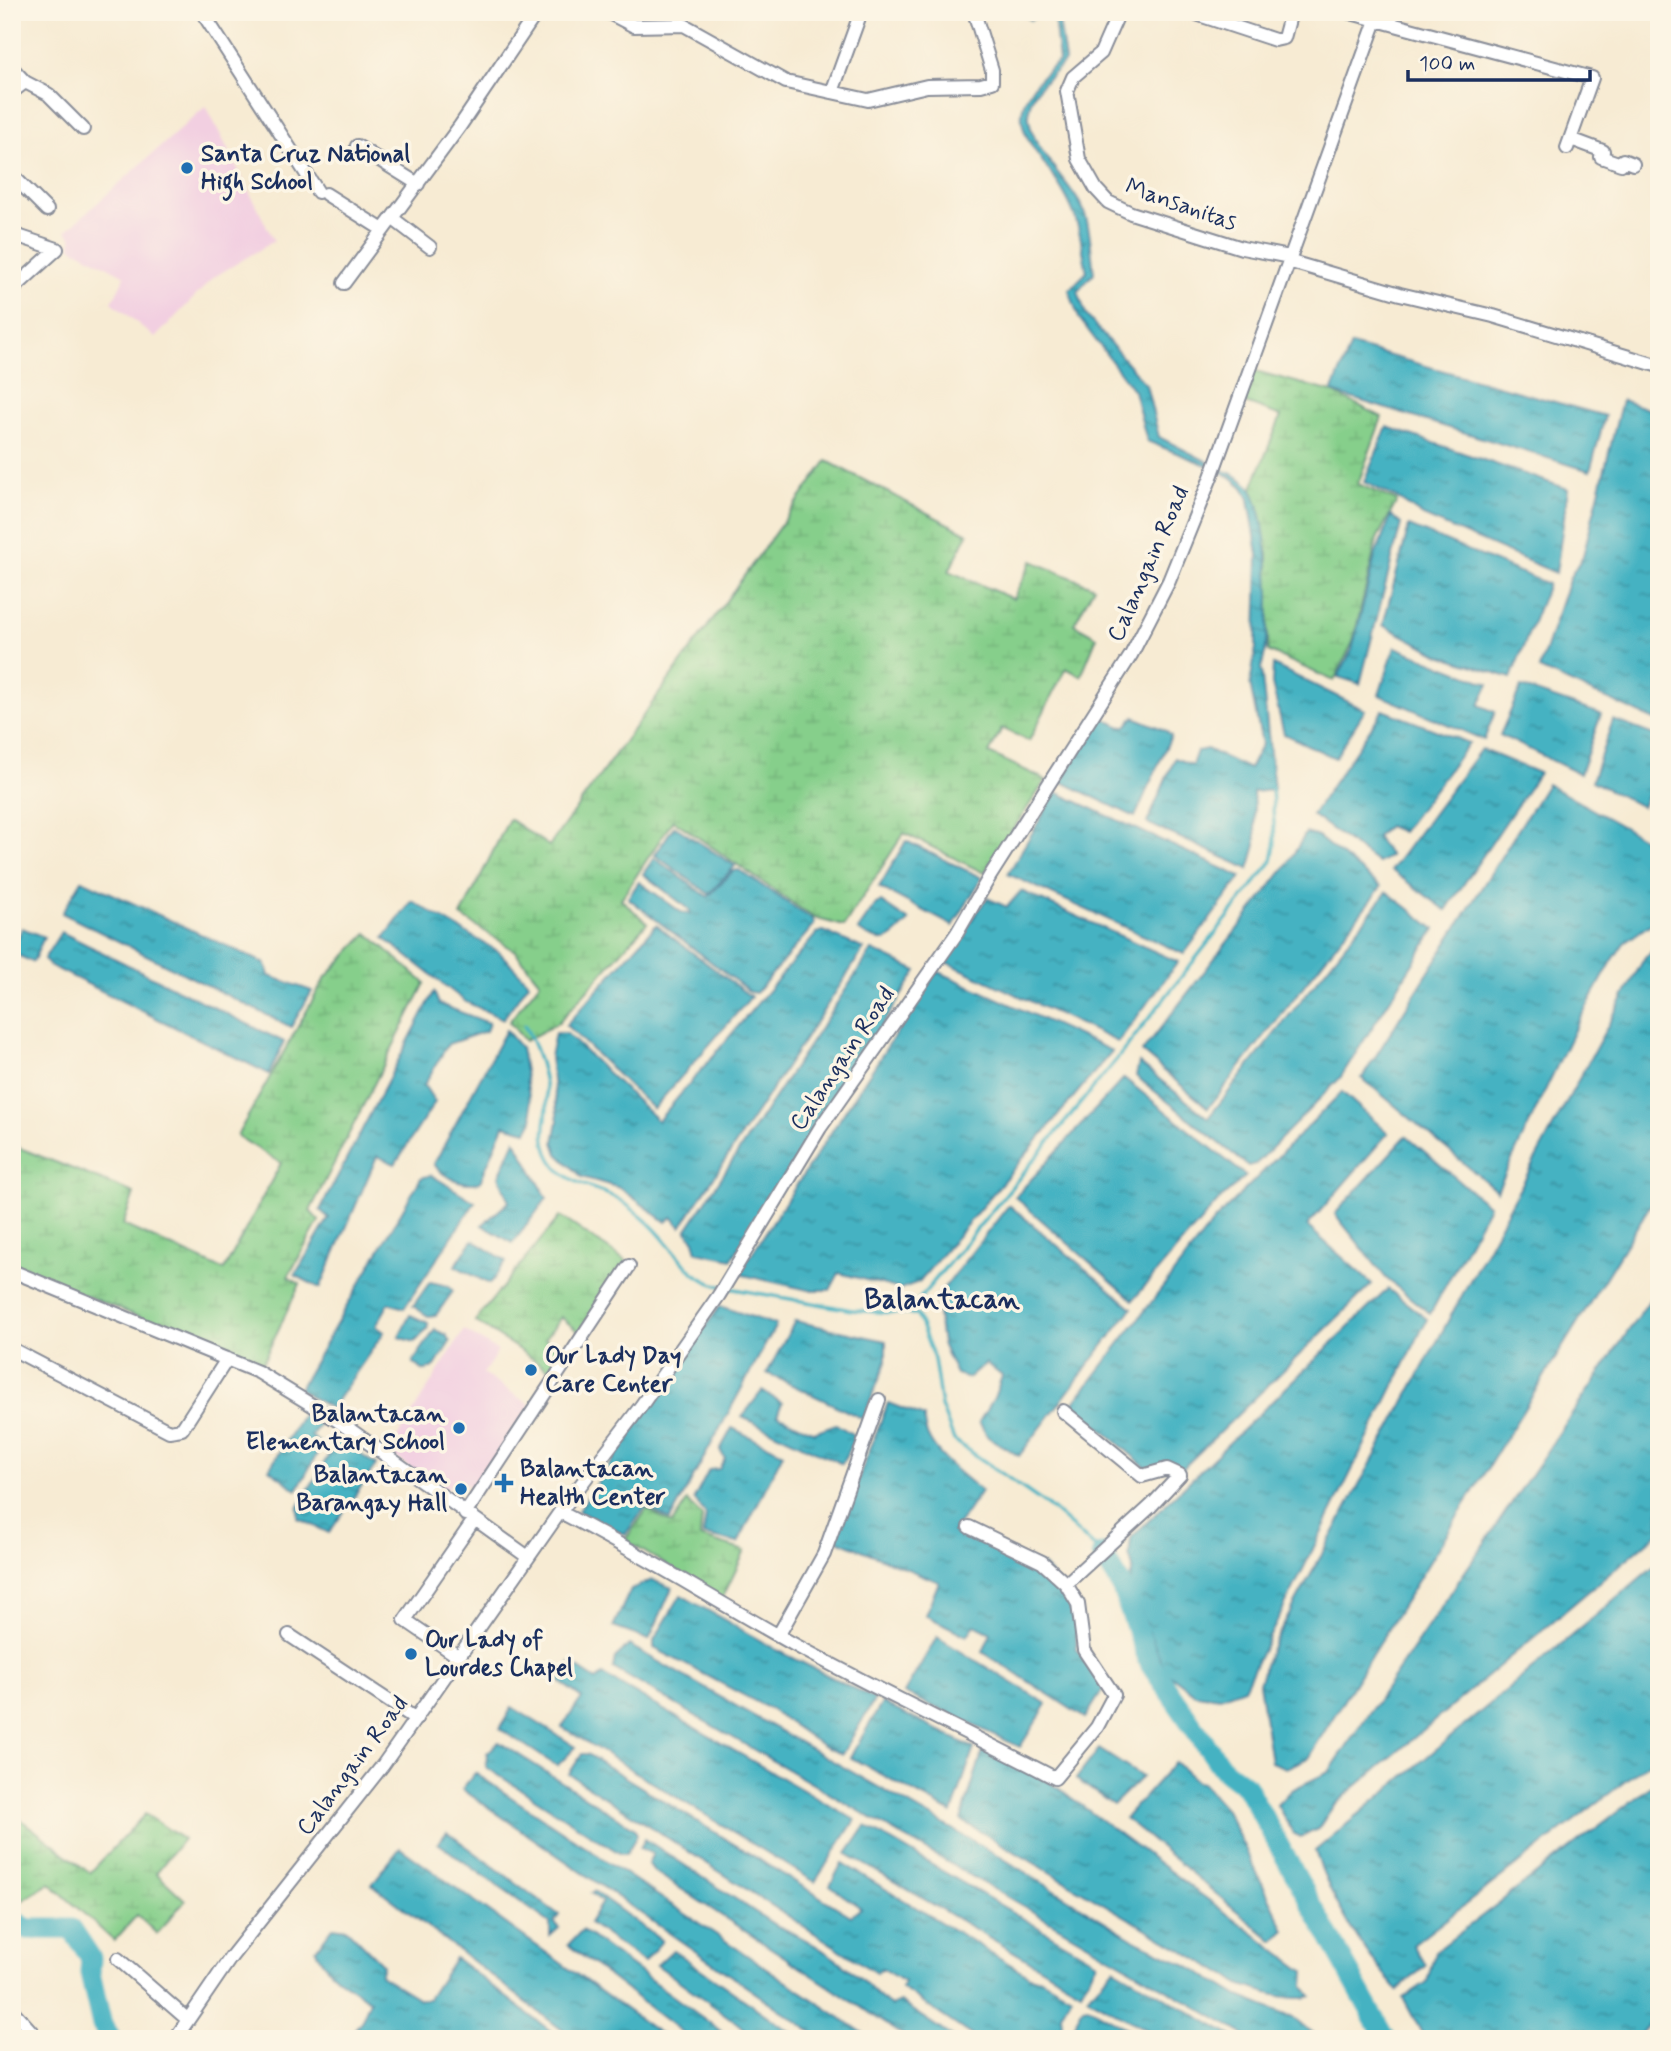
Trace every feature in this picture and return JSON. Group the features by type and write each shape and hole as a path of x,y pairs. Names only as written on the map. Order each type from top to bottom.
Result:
{"street":[{"path":"202,12 322,193 383,230"},
{"path":"344,283 418,184 537,12"},
{"path":"607,12 634,26 684,25 694,28 764,73 786,82 868,100 927,86 981,85 992,82 992,70 974,12"},
{"path":"832,92 861,12"},
{"name":"Mansanitas","path":"1119,12 1101,52 1073,77 1067,91 1079,159 1096,189 1108,202 1131,213 1242,248 1289,259"},
{"path":"1190,12 1275,40 1284,38 1291,12"},
{"path":"1347,12 1378,15 1592,78 1569,143 1603,151 1601,157 1621,164 1623,160 1633,164"},
{"name":"Calangain Road","path":"175,2039 231,1957 416,1719 559,1512 641,1406 719,1295 820,1128 957,933 990,876 1131,656 1169,581 1211,477 1378,15"},
{"path":"12,68 25,82 48,94 83,129"},
{"path":"12,92 25,82"},
{"path":"357,146 418,184"},
{"path":"12,175 47,210"},
{"path":"392,218 430,247"},
{"path":"12,234 57,249 12,290"},
{"path":"1289,259 1400,294 1493,316 1659,366"},
{"path":"459,1657 405,1620 629,1266"},
{"path":"12,1271 258,1372 338,1421 528,1557"},
{"path":"12,1349 169,1431 177,1432 182,1429 227,1359"},
{"path":"778,1636 824,1554 879,1400"},
{"path":"1063,1411 1142,1476 1167,1469 1180,1475 1066,1584"},
{"path":"559,1512 633,1549 698,1592 778,1636 1055,1778 1097,1727 1114,1695 1084,1650 1078,1604 1066,1584 1042,1562 969,1527"},
{"path":"289,1635 416,1719"},
{"path":"118,1959 187,2019"},
{"path":"12,2010 38,2039"}],"shaded area":[{"name":"Santa Cruz National High School","path":"206,106 274,241 214,277 155,338 112,302 125,276 71,247 72,238 66,231"},
{"name":"Balantacan Elementary School","path":"464,1330 498,1351 483,1374 531,1405 474,1489 455,1478 445,1492 388,1452"}],"green space":[{"path":"1252,370 1332,392 1382,417 1358,484 1397,501 1377,539 1353,642 1334,681 1268,651 1268,554 1252,488 1281,416 1240,401"},
{"path":"827,461 968,534 949,571 1013,599 1032,561 1094,587 1074,624 1097,637 1081,676 1066,668 1029,741 1002,728 989,753 1046,780 984,873 904,833 844,926 814,918 673,820 621,899 647,923 558,1023 525,1041 509,1022 540,982 515,951 461,916 509,819 549,846"},
{"path":"367,933 425,983 310,1211 319,1221 288,1277 300,1284 261,1366 12,1266 12,1145 134,1193 123,1225 224,1270 281,1163 237,1136 325,978"},
{"path":"560,1216 627,1262 579,1332 561,1317 545,1339 563,1354 553,1372 475,1321"},
{"path":"687,1501 702,1516 700,1537 745,1551 722,1599 625,1540 647,1509 672,1524"},
{"path":"145,1814 183,1839 156,1873 185,1900 157,1934 137,1915 114,1941 50,1883 12,1907 12,1833 20,1819 90,1873"}],"water":[{"path":"1022,12 1058,13 1065,61 1038,89 1031,101 1029,115 1031,129 1038,144 1076,197 1086,216 1094,273 1078,291 1086,315 1146,385 1159,437 1212,464 1211,467 1147,441 1134,391 1079,318 1069,290 1087,272 1074,214 1063,191 1027,137 1022,120 1024,103 1036,83 1059,61 1054,18 1044,13 1030,20"},
{"path":"1351,345 1605,416 1590,471 1332,392"},
{"path":"1622,400 1659,413 1659,722 1539,669 1570,577 1583,556"},
{"path":"1387,427 1568,489 1556,573 1423,516 1397,498 1364,482"},
{"path":"1213,468 1241,479 1252,490 1267,552 1268,630 1261,668 1274,790 1253,792 1256,845 1249,869 1147,823 1175,758 1192,765 1197,751 1207,749 1249,769 1262,744 1250,684 1256,648 1258,554 1249,499 1243,487"},
{"path":"1391,516 1401,524 1360,684 1338,677 1352,650 1375,556"},
{"path":"1409,526 1548,584 1511,678 1440,655 1383,625"},
{"path":"1395,647 1489,684 1479,705 1495,712 1484,740 1379,695"},
{"path":"1273,665 1365,710 1335,758 1284,734 1272,684"},
{"path":"1521,687 1601,714 1580,774 1500,735"},
{"path":"1383,710 1469,743 1402,832 1388,826 1376,837 1390,856 1378,863 1312,815"},
{"path":"1100,716 1120,727 1126,726 1134,717 1165,730 1171,736 1135,817 1062,782"},
{"path":"1613,720 1659,737 1659,770 1642,807 1592,781"},
{"path":"1481,749 1539,773 1446,910 1391,870"},
{"path":"1547,784 1659,847 1659,918 1624,943 1612,961 1576,1026 1497,1191 1362,1078"},
{"path":"1056,792 1241,877 1184,954 1008,874"},
{"path":"674,826 735,866 709,894 655,855"},
{"path":"1306,833 1318,837 1381,887 1208,1108 1142,1052 1287,865"},
{"path":"906,841 982,878 953,926 879,887"},
{"path":"654,858 708,897 733,871 739,870 813,920 814,925 756,993 750,992 628,898 639,882 681,912 690,914 690,910 643,874"},
{"path":"82,880 266,964 269,976 312,991 291,1027 62,913"},
{"path":"1021,891 1178,962 1118,1042 944,961 987,898 1007,907"},
{"path":"1387,892 1435,929 1340,1078 1256,1164 1248,1166 1136,1076 1139,1063 1208,1118"},
{"path":"412,901 499,952 529,983 503,1019 466,1002 384,938"},
{"path":"881,902 909,921 885,940 874,939 858,930 876,904"},
{"path":"656,925 751,997 653,1109 566,1025"},
{"path":"22,928 44,937 33,962 12,953"},
{"path":"823,931 864,949 681,1227 672,1217 666,1222 620,1188 582,1177 558,1154 554,1142 558,1121 550,1057 555,1033 566,1033 658,1121 817,933"},
{"path":"61,932 284,1042 269,1074 49,965 44,959"},
{"path":"1659,946 1659,1191 1308,1758 1286,1768 1271,1762 1259,1683 1270,1650 1645,957"},
{"path":"872,950 917,971 732,1259 697,1252 694,1240 686,1231"},
{"path":"937,971 1112,1051 919,1282 900,1289 839,1273 830,1290 808,1290 743,1275 741,1270"},
{"path":"434,992 439,1004 489,1023 486,1031 448,1044 424,1085 435,1102 395,1164 377,1156 320,1288 295,1275 329,1218 320,1210"},
{"path":"506,1030 521,1048 533,1120 527,1131 504,1125 480,1182 455,1180 434,1164"},
{"path":"1124,1078 1246,1176 1217,1202 1133,1300 1015,1197"},
{"path":"1342,1092 1388,1133 1307,1226 1372,1284 1181,1470 1150,1471 1073,1404 1214,1221"},
{"path":"1406,1136 1489,1206 1430,1314 1386,1278 1335,1214"},
{"path":"515,1140 547,1198 513,1243 482,1225 509,1202 499,1176"},
{"path":"431,1175 475,1202 404,1308 389,1303 376,1326 384,1332 331,1409 299,1389 421,1178"},
{"path":"1009,1205 1132,1308 1019,1456 988,1437 979,1422 994,1398 1002,1376 986,1363 969,1378 956,1374 942,1344 936,1298"},
{"path":"473,1240 506,1261 490,1284 455,1266"},
{"path":"430,1282 448,1286 453,1291 436,1315 428,1316 413,1306"},
{"path":"1659,1286 1659,1532 1334,1805 1318,1829 1300,1837 1293,1833 1277,1805 1291,1790 1329,1772"},
{"path":"1388,1289 1427,1319 1244,1688 1220,1697 1195,1694 1165,1671 1129,1584 1133,1568 1129,1555 1131,1538"},
{"path":"720,1306 776,1325 670,1520 646,1506 625,1535 578,1511"},
{"path":"410,1315 428,1323 428,1328 415,1342 399,1337"},
{"path":"795,1321 886,1341 886,1362 863,1419 767,1373"},
{"path":"435,1330 446,1335 450,1342 435,1366 424,1371 413,1362"},
{"path":"762,1391 782,1403 777,1415 814,1432 836,1424 855,1436 842,1464 742,1417"},
{"path":"888,1403 924,1417 929,1439 936,1449 953,1468 981,1491 953,1532 1044,1566 1074,1602 1077,1650 1104,1688 1085,1718 983,1652 991,1633 975,1625 967,1636 925,1615 939,1582 835,1539"},
{"path":"307,1407 324,1418 311,1436 322,1445 297,1490 269,1469"},
{"path":"732,1428 783,1453 738,1543 703,1535 706,1515 694,1499 709,1470 719,1469 725,1459 720,1450"},
{"path":"338,1439 376,1465 329,1533 298,1518 298,1508"},
{"path":"1659,1562 1659,1755 1413,1945 1426,1965 1398,1990 1372,1959 1349,1925 1330,1889 1315,1851"},
{"path":"652,1580 672,1588 649,1640 613,1627 631,1589"},
{"path":"681,1595 777,1650 875,1699 842,1754 823,1746 770,1709 654,1648 654,1640"},
{"path":"937,1637 1047,1704 1020,1747 904,1693"},
{"path":"629,1645 994,1853 1135,1940 1187,1965 1239,1996 1293,2018 1321,2039 1252,2039 613,1668 615,1658"},
{"path":"570,1663 596,1680 603,1675 855,1820 815,1882 562,1727 582,1698 559,1681"},
{"path":"882,1703 974,1748 952,1813 850,1757"},
{"path":"512,1707 576,1747 557,1766 500,1729"},
{"path":"499,1742 635,1829 637,1835 626,1854 621,1854 486,1767 487,1753"},
{"path":"984,1747 1050,1782 1305,1972 1304,1986 1311,1996 1286,1997 1242,1985 961,1820"},
{"path":"1099,1749 1142,1777 1113,1805 1076,1779"},
{"path":"582,1754 587,1754 851,1916 861,1908 830,1886 842,1863 1033,1978 1039,1978 1071,1996 1061,2014 1063,2039 977,2039 901,1988 904,1982 881,1968 876,1973 569,1774"},
{"path":"1175,1762 1197,1782 1202,1783 1225,1808 1285,1930 1273,1941 1125,1818"},
{"path":"475,1773 872,2039 822,2039 462,1789"},
{"path":"1659,1780 1659,2013 1636,2039 1425,2039 1403,1998 1427,1982 1435,1952"},
{"path":"866,1826 1097,1962 1081,1991 847,1854"},
{"path":"447,1832 559,1915 554,1922 559,1928 550,1936 550,1923 438,1843"},
{"path":"645,1839 775,1925 830,1955 891,2006 900,2002 955,2039 909,2039 654,1871 648,1863 653,1854 640,1848"},
{"path":"400,1848 667,2039 574,2039 372,1884"},
{"path":"594,1891 662,1941 644,1962 589,1923 602,1902 591,1893"},
{"path":"333,1927 347,1929 383,1965 380,1975 419,1999 428,1999 455,1958 561,2039 347,2039 362,2020 370,2000 338,1978 320,1957 316,1949"},
{"path":"582,1930 732,2039 691,2039 568,1945"},
{"path":"673,1950 800,2039 759,2039 657,1965"},
{"path":"1114,1968 1237,2039 1163,2039 1087,1997"},
{"path":"1089,2007 1145,2039 1070,2039 1068,2035 1083,2008"}],"waterway":[{"path":"1099,1551 1048,1506 954,1440 941,1406 934,1359 917,1314 907,1314 1117,1059 1272,861 1275,844 1272,787"},
{"path":"524,1025 537,1053 543,1075 547,1096 545,1141 553,1163 567,1176 628,1206 653,1227 698,1276 721,1286"},
{"path":"729,1288 852,1310 907,1314"},
{"path":"1102,1554 1119,1581 1150,1664 1222,1768 1246,1786 1386,2039"},
{"path":"12,1920 28,1929 72,1929 91,1958 90,1973 102,2025 111,2039"}],"place":[{"name":"Santa Cruz National High School","path":"187,168"},
{"name":"Our Lady Day Care Center","path":"531,1370"},
{"name":"Balantacan Elementary School","path":"459,1428"},
{"name":"Balantacan Health Center","path":"504,1483"},
{"name":"Balantacan Barangay Hall","path":"461,1489"},
{"name":"Our Lady of Lourdes Chapel","path":"411,1654"}],"district":[{"name":"Balantacan","path":"942,1300"}]}
